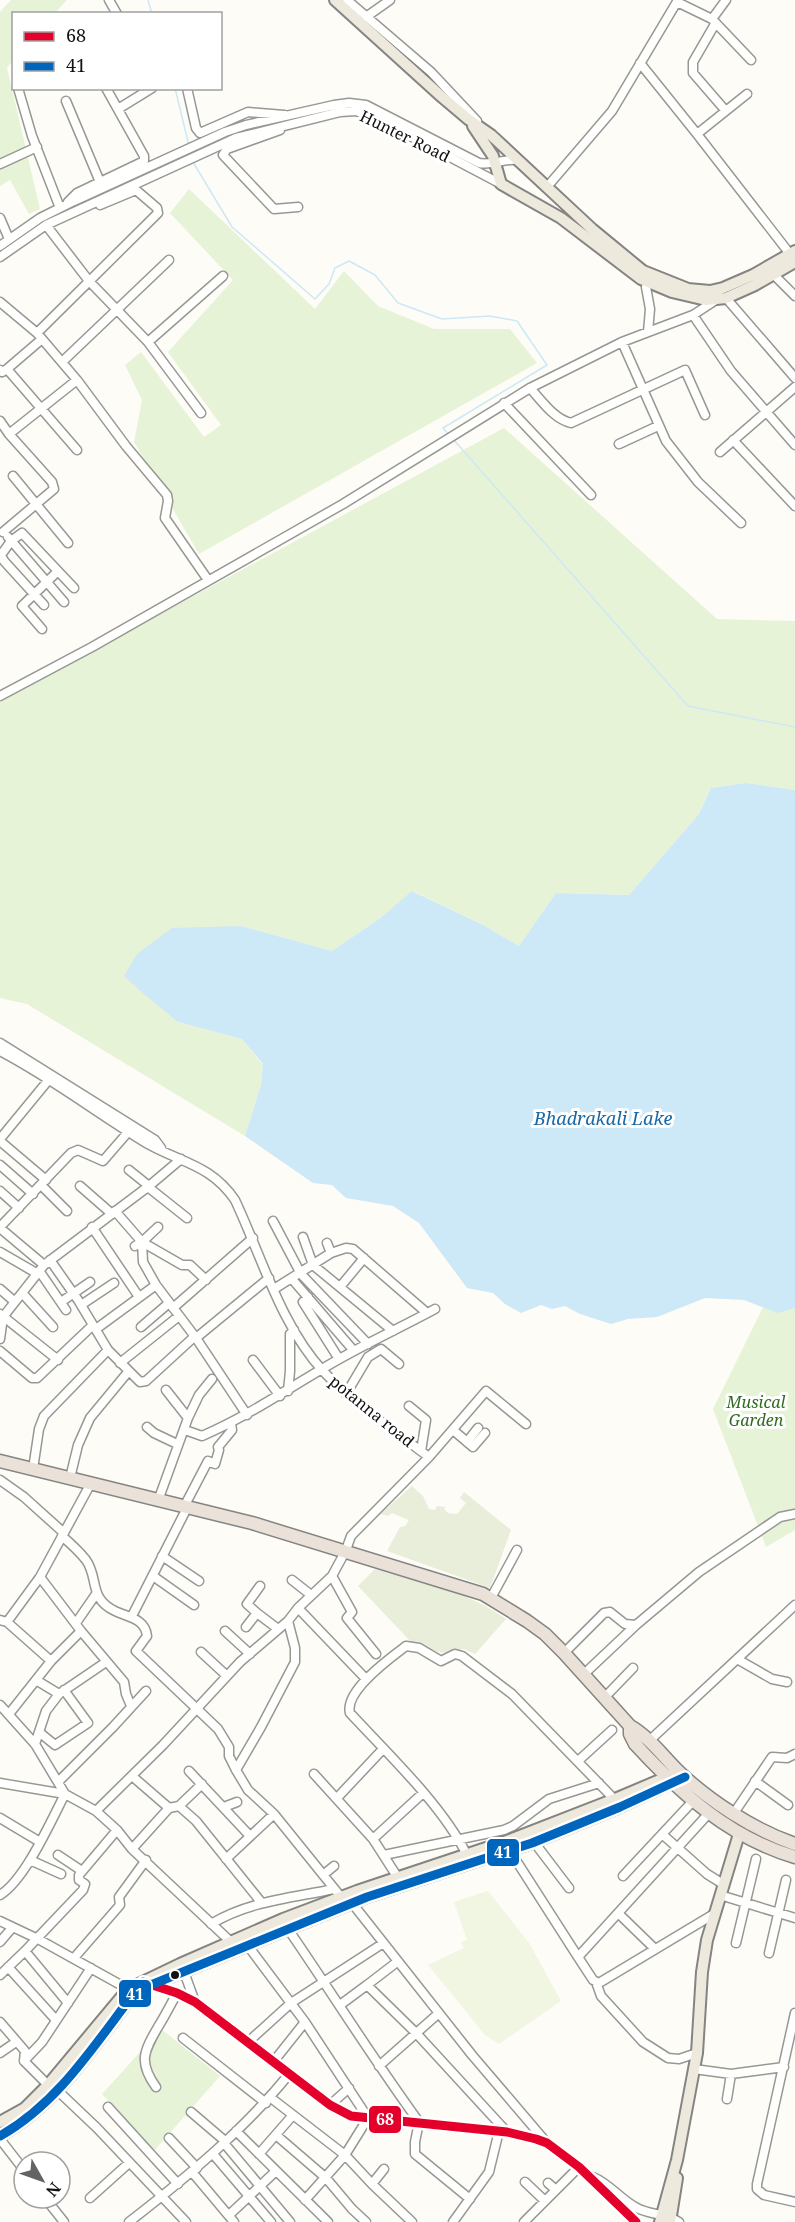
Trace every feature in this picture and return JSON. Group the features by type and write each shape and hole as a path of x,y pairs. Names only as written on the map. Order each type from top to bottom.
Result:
{"highway":[{"path":"0,1461 186,1505 346,1551 491,1598 536,1627 584,1674 630,1726 649,1741 682,1774 734,1813 772,1836 795,1844"},
{"path":"630,1726 630,1734 635,1744 668,1780 693,1801 739,1834 773,1850 795,1857"}],"main road":[{"path":"335,0 442,97 468,119 484,128 592,229 643,271 688,289 710,291 753,276 793,256"},
{"path":"468,119 489,147 501,184"},
{"name":"Hunter Road","path":"501,184 561,218 647,282 698,299 721,299"},
{"path":"537,204 548,188"},
{"path":"721,299 774,275 793,256"},
{"path":"0,2122 53,2088 132,1996 147,1984 338,1893 401,1882 510,1851 682,1774"},
{"path":"0,2137 30,2117 128,1989 184,1972 467,1855 618,1803"},
{"path":"668,2219 697,2054 702,1972 714,1914 739,1834"}],"street":[{"path":"347,0 431,72 484,128"},
{"path":"366,17 390,0"},
{"path":"725,110 693,73 693,62 726,0"},
{"path":"548,188 612,111 678,1 713,22 751,60"},
{"path":"640,63 793,256"},
{"path":"19,90 37,147 65,208"},
{"path":"65,208 77,193 145,159 107,90"},
{"path":"118,109 149,90"},
{"path":"187,90 190,107 200,133 248,112 265,112 288,120 273,134 229,148 223,155 274,209 298,207"},
{"path":"697,134 747,94"},
{"path":"66,100 100,182"},
{"name":"Hunter Road","path":"0,246 65,208 217,140 334,105 360,103 479,163 518,160"},
{"name":"Hunter Road","path":"288,120 340,112 363,112 501,184"},
{"path":"0,164 37,147"},
{"path":"65,208 90,209 136,190 158,210 156,216 4,369 77,450"},
{"name":"Hunter Road","path":"0,257 65,208"},
{"path":"0,218 9,239"},
{"path":"45,225 89,281 148,342 201,413"},
{"path":"62,362 169,260"},
{"path":"774,275 795,296"},
{"path":"148,342 223,276"},
{"path":"647,282 645,287 650,309 648,332"},
{"path":"0,696 92,647 343,504 530,388 622,342 693,315 721,299 795,378"},
{"path":"0,302 39,336 62,362 126,446 167,495 165,518 208,580"},
{"path":"693,315 730,371 795,446"},
{"path":"622,342 666,441 698,482 741,524"},
{"path":"530,388 551,411 572,423 685,370 705,415"},
{"path":"9,434 77,380"},
{"path":"720,452 795,387"},
{"path":"504,403 591,495"},
{"path":"0,421 54,486 52,492 36,506 2,530 64,602"},
{"path":"619,444 658,426"},
{"path":"733,440 795,506"},
{"path":"13,476 68,543"},
{"path":"44,606 4,561 2,555 11,542 24,533 74,588"},
{"path":"42,629 22,606 58,570"},
{"name":"potanna road","path":"0,1043 129,1131 205,1170 225,1186 235,1200 294,1330 321,1369 346,1394 429,1457 351,1536 346,1551 332,1576 298,1608 288,1621 250,1654 96,1811"},
{"name":"potanna road","path":"0,1051 51,1078 155,1140 164,1150"},
{"path":"51,1078 0,1140 44,1183 67,1211"},
{"path":"129,1131 103,1161 78,1150 71,1153 44,1183 1,1223 43,1268 73,1293 108,1350 128,1372 143,1383 195,1337 269,1278"},
{"path":"0,1339 1,1315 43,1268 92,1227 148,1187 181,1159"},
{"path":"0,1165 33,1194"},
{"path":"129,1170 187,1218"},
{"path":"80,1186 113,1213 138,1244 143,1262 156,1285 195,1337 247,1415"},
{"path":"0,1191 19,1208"},
{"path":"273,1221 301,1274 368,1344"},
{"path":"92,1227 139,1297"},
{"path":"138,1244 159,1227"},
{"path":"303,1237 313,1265 393,1331"},
{"path":"120,1363 174,1309 253,1238"},
{"path":"327,1243 331,1253"},
{"path":"138,1244 182,1266 190,1265 206,1280"},
{"path":"185,1430 202,1436 231,1424 284,1394 321,1369 431,1311 353,1249 346,1248 331,1253 274,1289"},
{"path":"0,1252 43,1268 64,1306 73,1293 90,1282"},
{"path":"340,1287 364,1258"},
{"path":"292,1279 354,1351"},
{"path":"81,1305 114,1282"},
{"path":"0,1351 33,1378 37,1378 95,1327 156,1285"},
{"path":"0,1289 15,1302"},
{"path":"23,1293 53,1327"},
{"path":"308,1297 303,1302 339,1359"},
{"path":"141,1327 174,1309"},
{"path":"1,1315 58,1360"},
{"path":"284,1394 290,1371 290,1334 294,1330"},
{"path":"346,1394 368,1357 381,1349 399,1364"},
{"path":"33,1469 39,1430 44,1416 108,1350"},
{"path":"253,1360 284,1394"},
{"path":"70,1478 78,1445 90,1418 128,1372"},
{"path":"159,1498 188,1418 199,1395 212,1379"},
{"path":"166,1390 188,1418"},
{"path":"429,1457 486,1391 526,1424"},
{"path":"409,1406 426,1420 421,1451"},
{"path":"132,1616 208,1461 215,1464 218,1447 232,1430 231,1424"},
{"path":"147,1427 177,1444"},
{"path":"453,1430 467,1442 481,1430"},
{"path":"0,1480 24,1497 63,1534 86,1560 96,1594 115,1611 132,1616 146,1630 147,1634 136,1651 218,1729 228,1747 229,1756 248,1790 274,1814 338,1893 352,1904 382,1944 547,2143 587,2174 633,2221"},
{"path":"51,1661 3,1621 40,1577 91,1483"},
{"path":"584,1674 636,1625 699,1572 780,1517 795,1514"},
{"path":"491,1598 517,1550"},
{"path":"162,1556 200,1581"},
{"path":"153,1576 194,1605"},
{"path":"332,1576 352,1612 347,1618 376,1654"},
{"path":"40,1577 124,1682 131,1706"},
{"path":"292,1580 311,1595"},
{"path":"260,1586 247,1604 278,1629"},
{"path":"76,1623 96,1594"},
{"path":"649,1741 795,1605"},
{"path":"298,1608 366,1679"},
{"path":"564,1653 604,1613 610,1612 625,1624 636,1625"},
{"path":"246,1627 257,1613"},
{"path":"236,1770 295,1662 295,1648 288,1621"},
{"path":"9,1714 51,1661 81,1631"},
{"path":"225,1631 250,1654"},
{"path":"467,1855 459,1839 423,1793 350,1713 348,1708 366,1679 409,1645 441,1661 458,1654 512,1694 618,1803"},
{"path":"201,1652 228,1676"},
{"path":"737,1659 772,1679 787,1682"},
{"path":"35,1744 46,1711 62,1692 106,1662"},
{"path":"604,1698 633,1668"},
{"path":"36,1680 62,1692 88,1723 55,1745 39,1732"},
{"path":"58,1782 146,1691"},
{"path":"0,1706 35,1744 65,1794"},
{"path":"578,1761 612,1730"},
{"path":"337,1798 383,1749"},
{"path":"734,1813 772,1757 788,1758 795,1754"},
{"path":"189,1771 250,1836"},
{"path":"314,1774 373,1839 401,1882"},
{"path":"132,1776 169,1808"},
{"path":"755,1781 788,1805"},
{"path":"0,1783 65,1794 96,1811 117,1830 132,1849 231,1942"},
{"path":"384,1855 509,1828 549,1799 599,1783"},
{"path":"132,1849 169,1808 178,1806 202,1784"},
{"path":"373,1839 423,1793"},
{"path":"0,1895 9,1888 30,1860 65,1794"},
{"path":"623,1876 693,1801"},
{"path":"224,1807 237,1802"},
{"path":"178,1806 196,1821 261,1902"},
{"path":"578,1958 710,1812"},
{"path":"226,1859 274,1814"},
{"path":"0,1818 40,1842"},
{"path":"0,1975 38,1939 83,1890 85,1884 78,1877 117,1830"},
{"path":"662,1834 722,1889 747,1903 795,1918"},
{"path":"534,1842 569,1888"},
{"path":"510,1851 578,1958 596,1982 601,1996 643,2042 668,2058 679,2059 697,2054"},
{"path":"58,1855 82,1871"},
{"path":"736,1943 756,1859"},
{"path":"30,1860 61,1874"},
{"path":"74,1958 120,1905 119,1897 146,1860"},
{"path":"323,1875 334,1866"},
{"path":"769,1953 786,1880"},
{"path":"212,1924 231,1912 261,1902 338,1893"},
{"path":"618,1913 655,1948"},
{"path":"596,1982 604,1981 714,1914"},
{"path":"0,1921 74,1958 128,1989"},
{"path":"0,1942 12,1928"},
{"path":"288,1929 419,2122 415,2154 470,2199"},
{"path":"248,2042 291,2003 344,1971 382,1944"},
{"path":"248,1946 305,2022 368,2118"},
{"path":"26,1950 68,2003"},
{"path":"340,2005 397,1962"},
{"path":"8,1967 56,2020"},
{"path":"24,2061 42,2042 91,1968"},
{"path":"184,1972 195,2002"},
{"path":"147,1984 177,1993 195,2002 330,2105 351,2116 503,2132 547,2143"},
{"path":"367,1985 416,2032 503,2132"},
{"path":"156,2087 146,2074 144,2058 147,2044 177,1993"},
{"path":"379,2066 439,2013"},
{"path":"795,2013 757,2189 764,2195 795,2202"},
{"path":"0,2022 25,2051 24,2061"},
{"path":"274,2061 305,2022"},
{"path":"183,2038 268,2100 293,2115 345,2155 412,2222"},
{"path":"0,2053 16,2042"},
{"path":"24,2061 98,2128 186,2222"},
{"path":"694,2069 731,2074 784,2067"},
{"path":"129,2222 213,2154 268,2100 290,2073"},
{"path":"727,2099 731,2074"},
{"path":"330,2105 349,2088"},
{"path":"108,2107 178,2184"},
{"path":"191,2112 225,2142 290,2222"},
{"path":"259,2154 293,2115"},
{"path":"306,2200 345,2155 368,2118"},
{"path":"236,2132 327,2222"},
{"path":"455,2221 489,2172 503,2132"},
{"path":"276,2135 326,2178 352,2210 366,2222"},
{"path":"0,2137 12,2154"},
{"path":"169,2138 231,2219 249,2196 276,2171"},
{"path":"213,2154 271,2222"},
{"path":"90,2198 129,2163"},
{"path":"524,2222 579,2167"},
{"path":"372,2184 384,2169"},
{"path":"587,2174 602,2181 636,2208 668,2219"},
{"path":"525,2182 545,2201"},
{"path":"548,2183 556,2190"},
{"path":"54,2210 64,2222"},
{"path":"141,2213 146,2222"}],"green space":[{"path":"11,0 67,0 56,12 12,12 12,61 7,68 40,209 29,214 10,180 0,186 0,12"},
{"path":"189,189 315,309 344,271 378,306 434,329 510,329 537,363 199,554 134,442 142,400 125,365 141,352 204,437 221,425 168,352 233,280 170,213"},
{"path":"504,428 717,619 795,621 795,790 746,783 711,788 699,814 629,895 556,893 519,946 483,925 413,891 379,919 332,951 241,926 178,1022 242,1039 263,1065 261,1085 245,1136 27,1004 0,998 0,701"},
{"name":"Musical Garden","path":"795,1242 795,1530 766,1547 713,1409"},
{"path":"412,1486 423,1496 429,1509 435,1510 437,1506 446,1507 444,1509 448,1513 457,1514 466,1503 460,1498 464,1492 511,1530 490,1588 387,1551 400,1527 405,1526 409,1520 392,1513 388,1516 380,1514"},
{"path":"375,1569 460,1594 506,1619 475,1654 464,1649 442,1653 413,1644 358,1586"},
{"path":"488,1891 529,1943 561,2001 499,2044 485,2035 428,1965 464,1948 461,1942 467,1940 454,1902"},
{"path":"161,2029 220,2076 154,2151 102,2094"}],"water":[{"name":"Bhadrakali Lake","path":"746,783 795,790 795,1308 778,1313 744,1300 705,1298 657,1317 628,1319 611,1324 580,1314 565,1306 552,1309 541,1305 521,1313 505,1304 493,1293 467,1288 419,1223 393,1206 346,1198 332,1185 313,1183 245,1136 261,1085 263,1064 242,1039 178,1022 124,976 137,954 172,928 241,926 332,951 379,919 412,891 483,925 519,946 556,893 629,895 699,814 711,788"}],"waterway":[{"path":"148,0 151,12"},
{"path":"175,90 189,146"},
{"path":"193,162 232,227 315,299 329,284 335,268 349,261 375,275 398,303 442,319 490,316 517,321 547,365 443,428 448,434"},
{"path":"453,439 688,706 795,727"}],"transit line":[{"name":"41","path":"0,2136 20,2123 57,2091 132,1996 141,1989 367,1897 532,1843 620,1807 685,1777"},
{"name":"68","path":"143,1982 177,1993 195,2002 330,2105 351,2116 507,2132 547,2143 579,2167 636,2222"}]}
